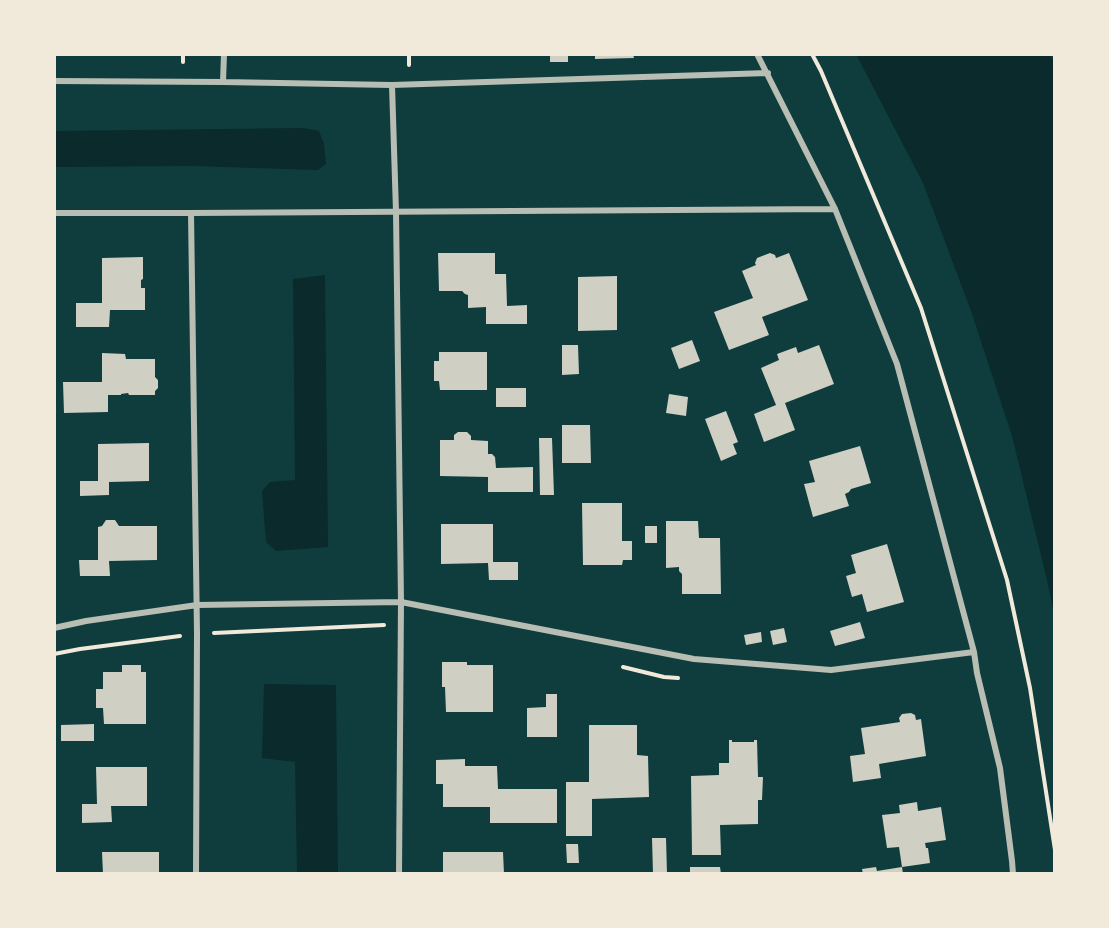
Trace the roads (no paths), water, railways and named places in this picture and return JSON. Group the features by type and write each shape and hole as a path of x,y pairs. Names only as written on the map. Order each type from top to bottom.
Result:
{"street":[{"path":"223,82 224,54"},
{"path":"757,54 835,209 897,364 974,652 1000,768 1013,874"},
{"path":"54,81 392,85 768,73"},
{"path":"392,85 401,602 399,874"},
{"path":"54,213 835,209"},
{"path":"191,213 197,605 196,874"},
{"path":"54,628 86,621 197,605 401,602 694,659 831,670 974,652"}],"water":[{"path":"856,54 1050,54 1055,65 1055,619 1012,436 971,311 923,183"},
{"path":"304,128 319,131 324,144 326,164 318,170 192,166 54,167 54,131"},
{"path":"325,275 328,547 276,551 266,542 262,491 270,482 295,480 293,279"},
{"path":"264,684 336,685 338,874 297,874 295,762 262,758"}]}
